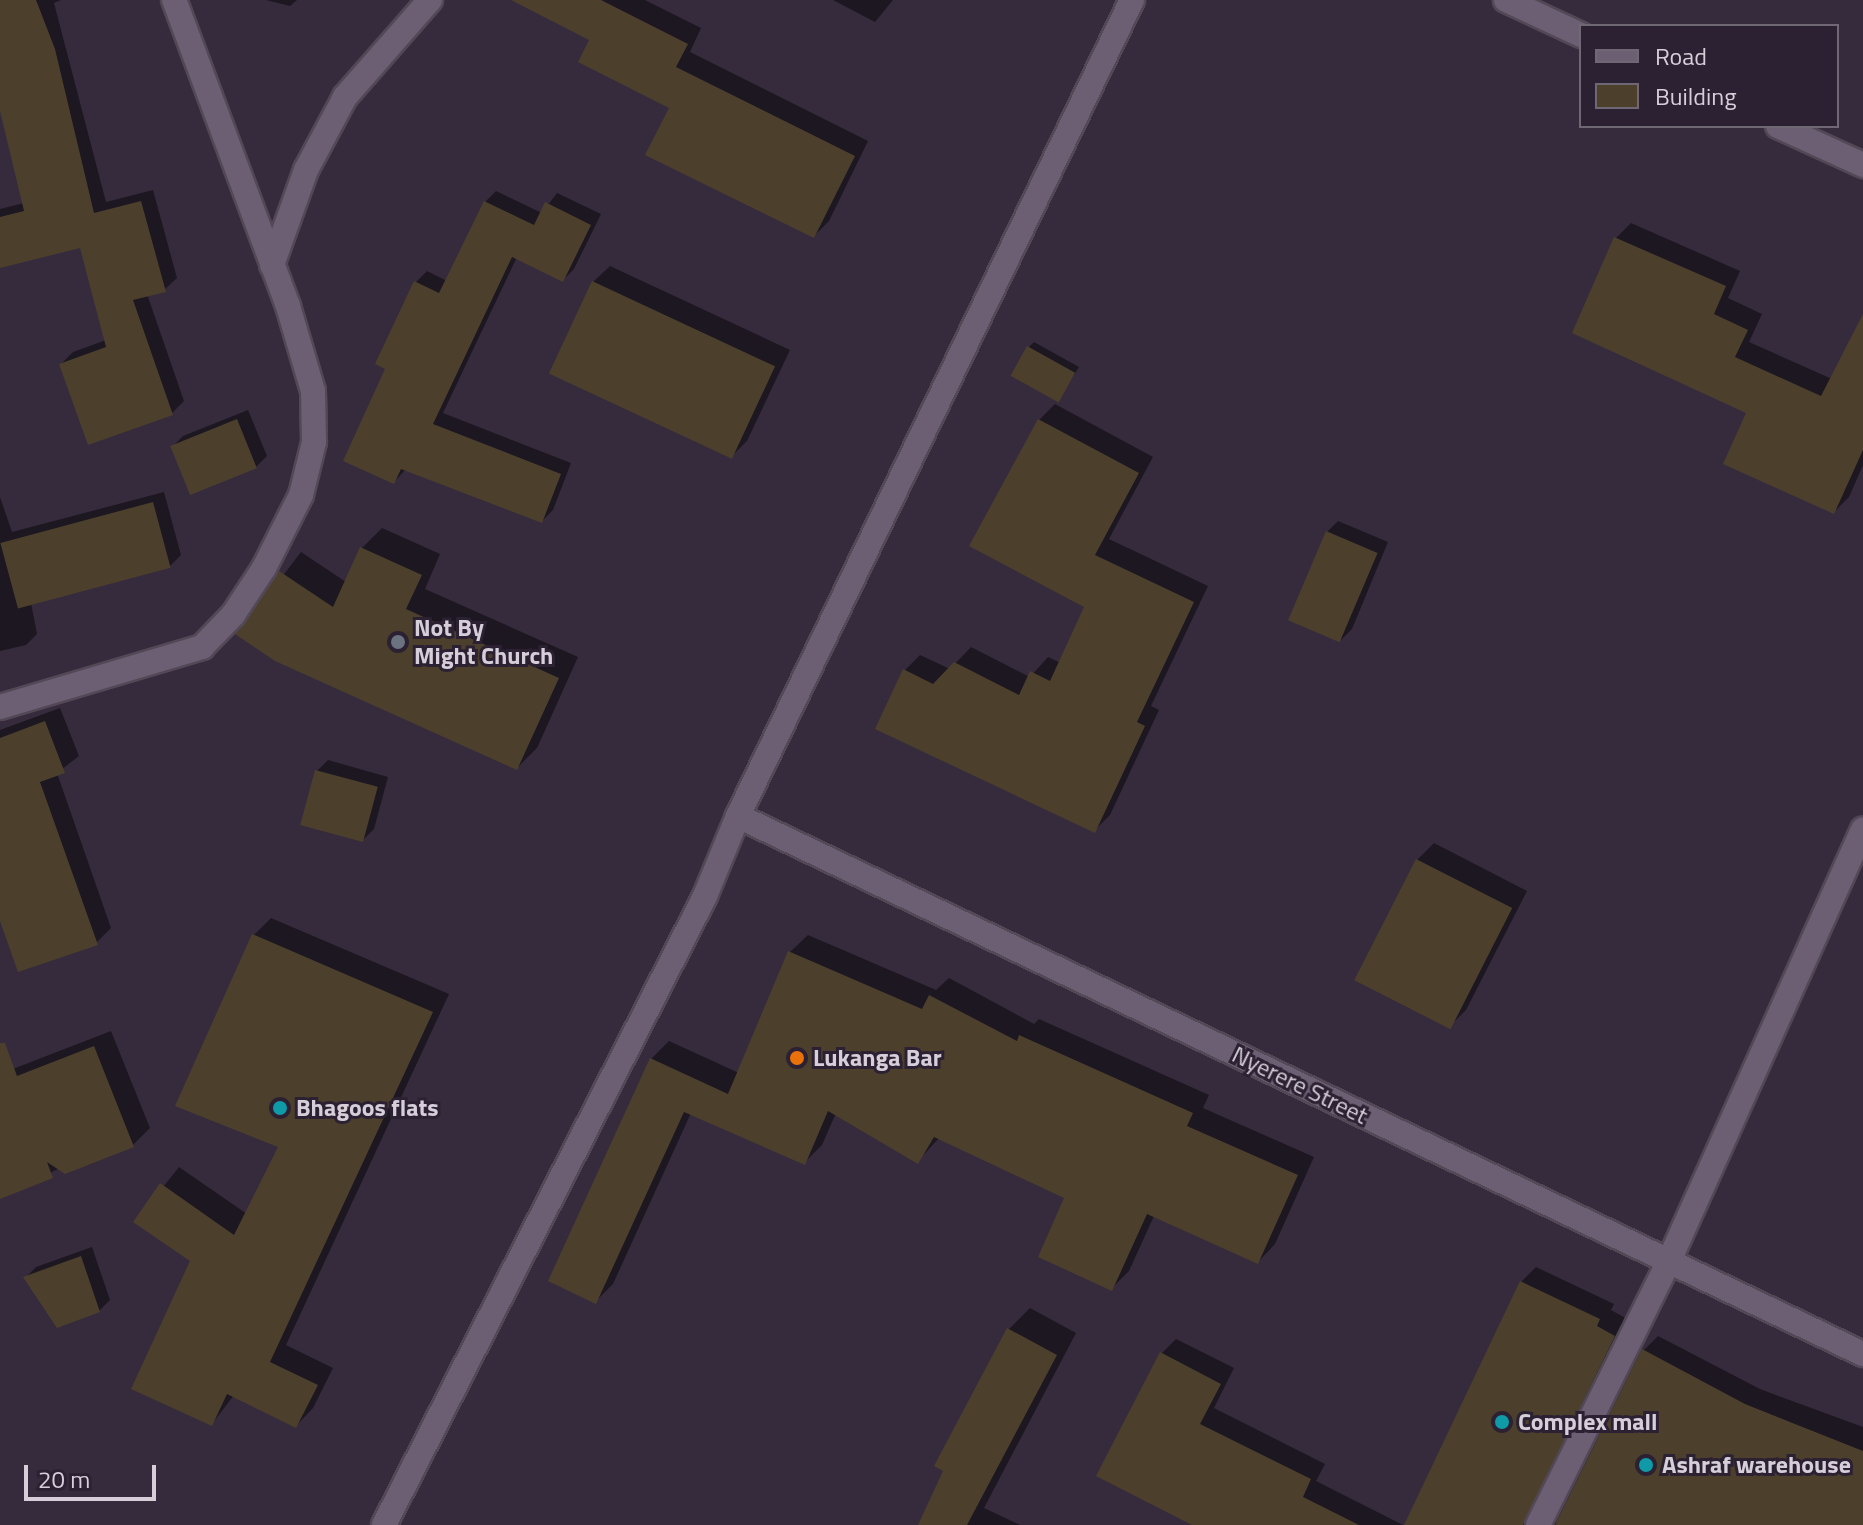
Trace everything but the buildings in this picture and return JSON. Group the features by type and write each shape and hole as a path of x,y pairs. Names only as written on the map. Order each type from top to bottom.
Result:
{"street":[{"path":"0,707 202,647 233,615 264,568 301,495 314,442 313,391 272,265 174,0"},
{"path":"272,265 306,170 345,97 430,0"},
{"path":"384,1525 705,896 738,816 1132,0"},
{"path":"1506,0 1579,34"},
{"path":"1782,128 1863,165"},
{"name":"Nyerere Street","path":"738,816 1863,1354"},
{"path":"1538,1525 1669,1261 1863,830"}],"place":[{"name":"Not By Might Church","path":"398,642"},
{"name":"Lukanga Bar","path":"797,1058"},
{"name":"Bhagoos flats","path":"280,1108"},
{"name":"Complex mall","path":"1502,1422"},
{"name":"Ashraf warehouse","path":"1646,1465"}]}
